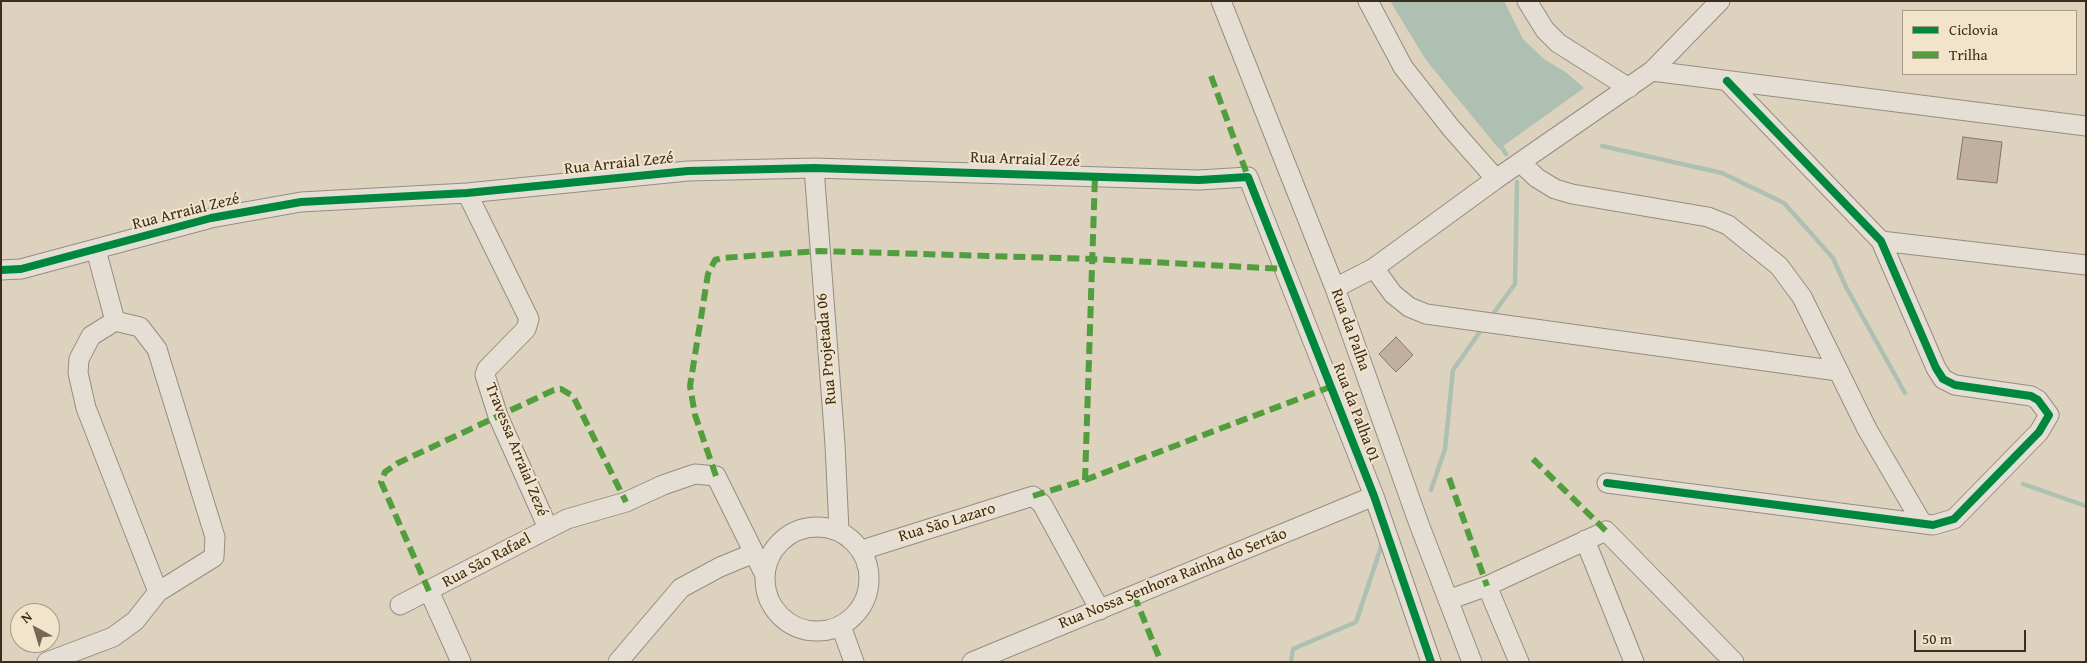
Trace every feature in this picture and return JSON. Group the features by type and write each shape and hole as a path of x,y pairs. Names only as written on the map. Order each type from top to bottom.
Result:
{"street":[{"name":"Rua da Palha","path":"1221,1 1335,288 1472,662"},
{"path":"1368,1 1403,67 1451,128 1496,179"},
{"path":"1527,1 1545,30 1558,43 1629,88"},
{"path":"1335,288 1374,268 1496,179 1652,71 1720,1"},
{"path":"1652,71 2086,126"},
{"path":"1607,483 1933,525 1954,519 2039,432 2049,414 2038,400 2031,396 1955,385 1943,378 1936,368 1881,241 1727,81"},
{"path":"1520,163 1543,182 1555,189 1572,194 1708,217 1728,225 1779,266 1802,297 1867,429 1922,523"},
{"name":"Rua Arraial Zezé","path":"1,270 21,269 211,218 300,202 467,193 688,171 814,168 1199,180 1248,177"},
{"name":"Rua Projetada 06","path":"814,168 835,444 839,531"},
{"name":"Rua da Palha 01","path":"1248,177 1374,496 1431,662"},
{"name":"Travessa Arraial Zezé","path":"467,193 529,319 526,329 487,369 485,375 498,416 548,528"},
{"path":"1881,241 2086,265"},
{"path":"96,250 115,321"},
{"path":"1374,268 1393,294 1409,307 1426,314 1838,372"},
{"path":"47,662 113,637 135,622 158,592 214,557 215,536 157,349 140,327 115,321 91,336 79,359 78,373 86,408 158,592"},
{"name":"Rua São Rafael","path":"400,605 548,528 578,515 626,502 684,476 705,474 716,476 754,553"},
{"name":"Rua São Lazaro","path":"862,550 1033,496 1042,504 1100,610"},
{"name":"Rua Nossa Senhora Rainha do Sertão","path":"972,662 1374,496"},
{"path":"618,662 681,588 720,567 754,553 764,574 768,597 774,608 784,619 798,627 812,631 841,626 856,614 866,599 870,582 868,564 862,550 852,539 839,531 826,527 798,530 786,537 776,547 764,574"},
{"path":"1448,600 1488,586 1606,531 1734,662"},
{"path":"1585,540 1634,662"},
{"path":"1488,586 1519,662"},
{"path":"429,591 461,662"},
{"path":"841,626 854,662"}],"shaded area":[{"path":"1390,1 1504,1 1523,39 1544,59 1567,73 1584,88 1499,149 1426,60"}],"building":[{"path":"1963,137 2002,142 1997,183 1957,179"},
{"path":"1396,337 1413,355 1396,372 1379,354"}],"waterway":[{"path":"1499,143 1506,154"},
{"path":"1602,146 1722,173 1784,203 1833,258 1846,287 1905,393"},
{"path":"1490,318 1515,284 1517,182"},
{"path":"1431,490 1445,449 1453,370 1484,326"},
{"path":"2023,484 2086,506"},
{"path":"1291,662 1293,649 1356,622 1382,544"}],"marked path":[{"path":"1211,76 1248,177"},
{"path":"1085,480 1095,176"},
{"path":"716,476 695,415 690,386 708,274 715,260 819,251 1093,259 1285,269"},
{"path":"1033,496 1085,480 1330,387"},
{"path":"429,591 381,482 385,472 398,463 554,390 561,389 573,396 626,502"},
{"path":"1533,459 1606,531"},
{"path":"1449,478 1487,586"},
{"path":"1134,595 1161,662"}],"cycle path":[{"path":"1607,483 1933,525 1954,519 2039,432 2049,415 2038,400 2031,396 1955,385 1943,379 1936,368 1881,241 1727,81"},
{"path":"1,270 21,269 211,218 301,202 467,193 688,171 814,168 1199,180 1248,177 1374,496 1431,662"}]}
